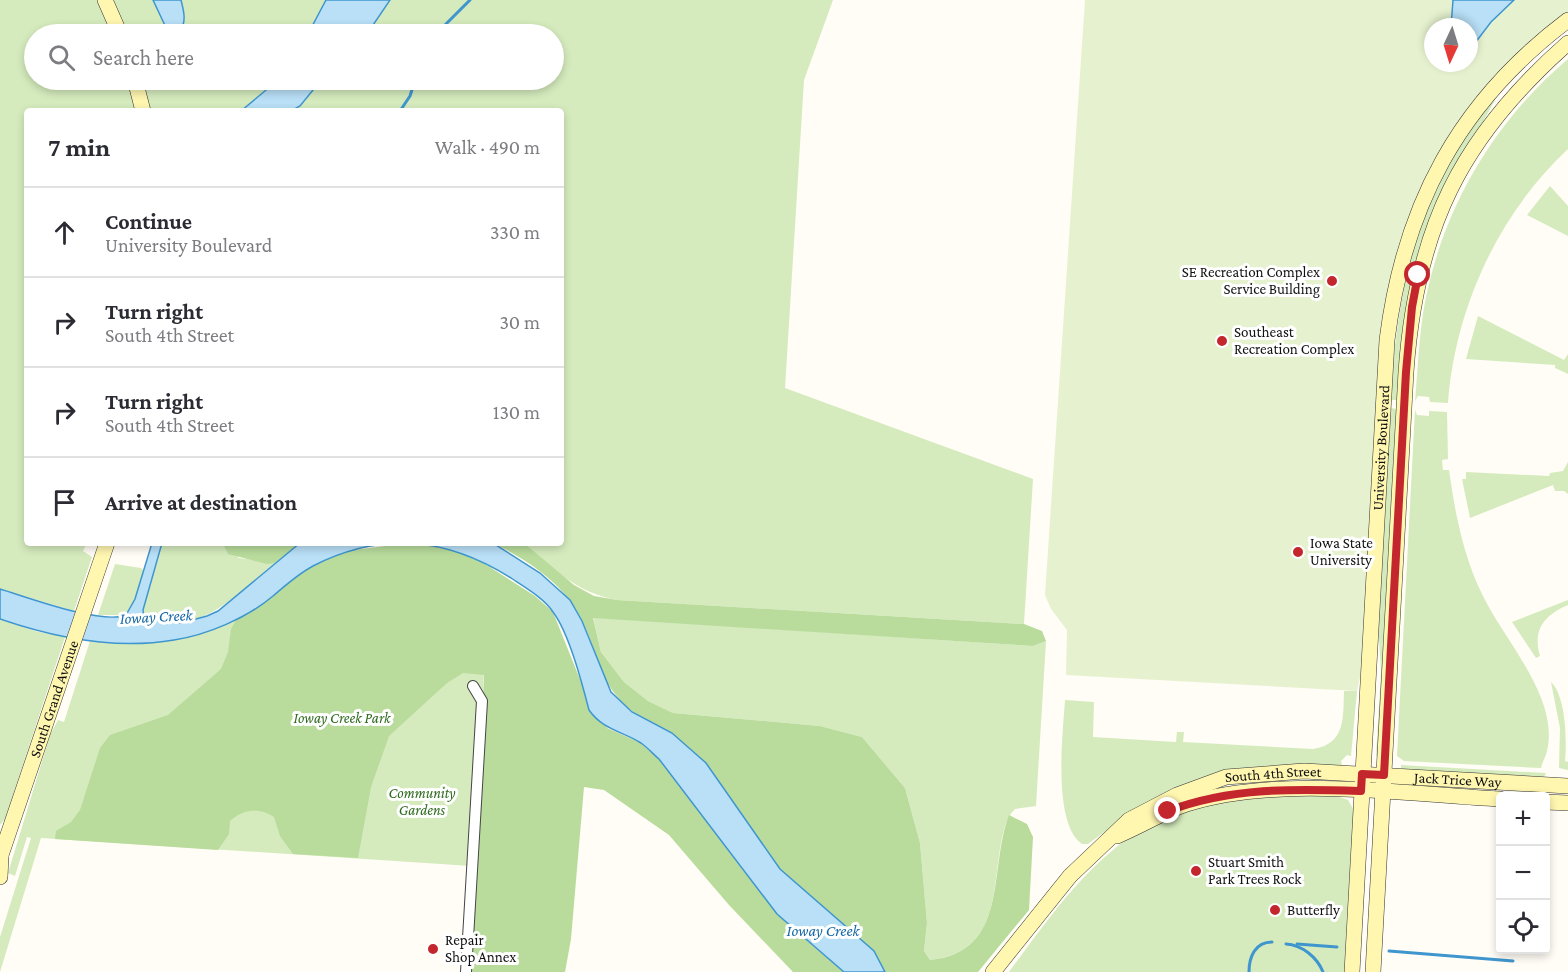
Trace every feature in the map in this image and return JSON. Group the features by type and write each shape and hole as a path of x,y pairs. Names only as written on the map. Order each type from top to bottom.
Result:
{"main road":[{"path":"105,0 116,24"},
{"name":"University Boulevard","path":"1352,972 1387,340 1398,272 1423,200 1439,165 1466,121 1517,61 1568,20"},
{"name":"University Boulevard","path":"1373,972 1406,372 1412,307 1418,275 1442,208 1458,174 1483,133 1537,70 1568,43"},
{"path":"138,90 142,108"},
{"name":"South Grand Avenue","path":"0,878 1,855 50,718 107,546"},
{"name":"South 4th Street","path":"993,972 1070,876 1129,820 1154,806 1226,777 1278,771 1384,775"},
{"name":"Jack Trice Way","path":"1384,775 1568,786"},
{"name":"South 4th Street","path":"1109,840 1168,811 1210,798 1274,789 1383,793"},
{"name":"Jack Trice Way","path":"1383,793 1496,800"},
{"path":"1550,802 1568,803"}],"street":[{"path":"466,972 482,701 472,686"}],"green space":[{"path":"0,0 833,0 804,80 785,388 1033,479 1024,624 617,600 603,597 578,586 527,546 564,546 564,108 24,108 24,546 86,546 83,551 92,557 74,611 0,589"},
{"name":"Southeast Recreation Complex","path":"1085,0 1568,0 1568,12 1494,78 1399,252 1363,664 1357,691 1066,675 1067,630 1051,609 1045,595"},
{"path":"1568,59 1568,149 1521,203 1501,233 1484,265 1460,333 1452,368 1448,403 1430,402 1429,397 1418,396 1415,401 1425,302 1445,232 1459,200 1495,138 1541,84"},
{"path":"1494,98 1495,100 1440,199 1399,400 1390,400 1402,301 1417,237 1428,206 1458,146"},
{"path":"1550,186 1568,206 1568,236 1527,215"},
{"path":"1478,316 1564,360 1568,354 1568,374 1555,368 1555,365 1466,359"},
{"path":"1390,408 1398,409 1379,756 1376,756 1381,672 1378,623"},
{"path":"1415,410 1417,415 1429,416 1429,411 1447,412 1448,459 1442,460 1443,470 1449,470 1465,549 1482,594 1538,690 1545,710 1549,731 1547,751 1541,768 1404,761 1397,756"},
{"path":"1568,462 1568,494 1564,491 1555,491 1553,485 1470,518 1462,479 1466,479 1466,472 1549,476 1550,473 1563,471"},
{"path":"161,546 226,546 239,558 275,563 216,610 199,618 182,623 164,623 144,618 143,610"},
{"path":"224,546 296,546 275,563 267,564 228,554"},
{"path":"386,546 446,547 471,555 535,596 553,612 581,682 607,728 641,743 659,759 756,887 813,946 844,972 793,972 729,905 669,835 604,790 584,787 571,939 565,972 470,972 484,675 463,673 447,683 389,736 371,787 358,858 293,854 280,836 274,817 257,811 246,812 230,821 229,834 218,850 55,839 56,831 71,822 80,810 100,748 110,735 168,715 221,669 228,652 231,629 237,618 272,597 287,582 345,551"},
{"path":"499,546 528,546 574,585 594,596 617,600 1024,624 1042,631 1046,641 1033,646 593,618 601,652 624,682 648,701 673,713 820,726 862,737 905,788 920,843 927,923 924,951 930,960 956,954 973,942 985,925 992,905 1003,837 1009,815 1027,824 1033,837 1029,910 978,972 885,972 874,951 780,869 756,836 648,722 615,694 606,680 581,618 570,601 554,583 514,554"},
{"path":"115,564 141,568 144,571 135,599 126,615 98,615"},
{"name":"Ioway Creek Park","path":"491,566 471,866 41,838 0,972 0,937 31,838 27,837 15,876 8,873 50,735 58,720 64,722 90,641 121,643 174,640 215,628 252,610"},
{"path":"1568,600 1568,605 1553,613 1542,624 1538,638 1540,656 1536,658 1512,622"},
{"path":"593,617 1033,646 1046,641 1036,806 1015,809 1007,821 1001,843 993,901 980,933 969,946 952,955 930,960 924,951 927,923 920,843 905,788 862,737 820,726 673,713 648,701 624,682 601,652"},
{"path":"0,619 35,631 65,637 5,819 0,825"},
{"path":"1551,682 1560,697 1563,708 1565,761 1568,762 1568,770 1559,768 1560,728"},
{"path":"1344,691 1357,691 1351,756 1347,755 1341,761 1342,765 1275,766 1127,815 1088,844 1082,844 1073,833 1066,817 1063,798 1062,755 1065,700 1094,702 1093,737 1176,742 1177,732 1184,732 1183,742 1313,749 1324,746 1337,735 1342,719"},
{"path":"1401,765 1546,773 1544,777 1405,770 1401,768"},
{"path":"1260,794 1337,796 1348,800 1355,812 1348,972 1009,972 1081,880 1124,841 1148,825 1175,812 1206,803"}],"water":[{"path":"153,0 181,0 183,24 164,24"},
{"path":"326,0 390,0 374,24 313,24"},
{"path":"1453,0 1514,0 1491,22 1478,39 1478,18 1452,18"},
{"path":"266,90 313,90 296,108 245,108"},
{"name":"Ioway Creek","path":"151,546 161,546 143,610 144,618 181,623 218,611 296,546 372,546 339,555 313,566 263,604 239,618 213,630 187,638 152,643 108,643 64,637 0,619 0,589 100,616 126,615 135,599"},
{"name":"Ioway Creek","path":"430,546 498,546 540,573 570,600 582,621 611,692 632,712 672,733 706,763 780,869 874,951 885,972 844,972 777,914 659,759 641,743 613,730 594,717 589,710 570,645 559,621 544,602 534,593 487,564"}],"waterway":[{"path":"446,24 470,0"},
{"path":"402,108 412,90"},
{"path":"1249,972 1254,951 1261,945 1272,942"},
{"path":"1286,944 1308,953 1317,961 1323,972"},
{"path":"1297,944 1337,947"},
{"path":"1389,951 1513,961"}],"place":[{"name":"SE Recreation Complex Service Building","path":"1332,281"},
{"name":"Southeast Recreation Complex","path":"1222,341"},
{"name":"Iowa State University","path":"1298,552"},
{"name":"Stuart Smith Park Trees Rock","path":"1196,871"},
{"name":"Butterfly","path":"1275,910"},
{"name":"Repair Shop Annex","path":"433,949"}],"route":[{"path":"1168,811 1210,798 1253,790 1361,791 1362,774 1384,775 1408,338 1418,275"}],"park label":[{"name":"Community Gardens","path":"422,802"}]}
